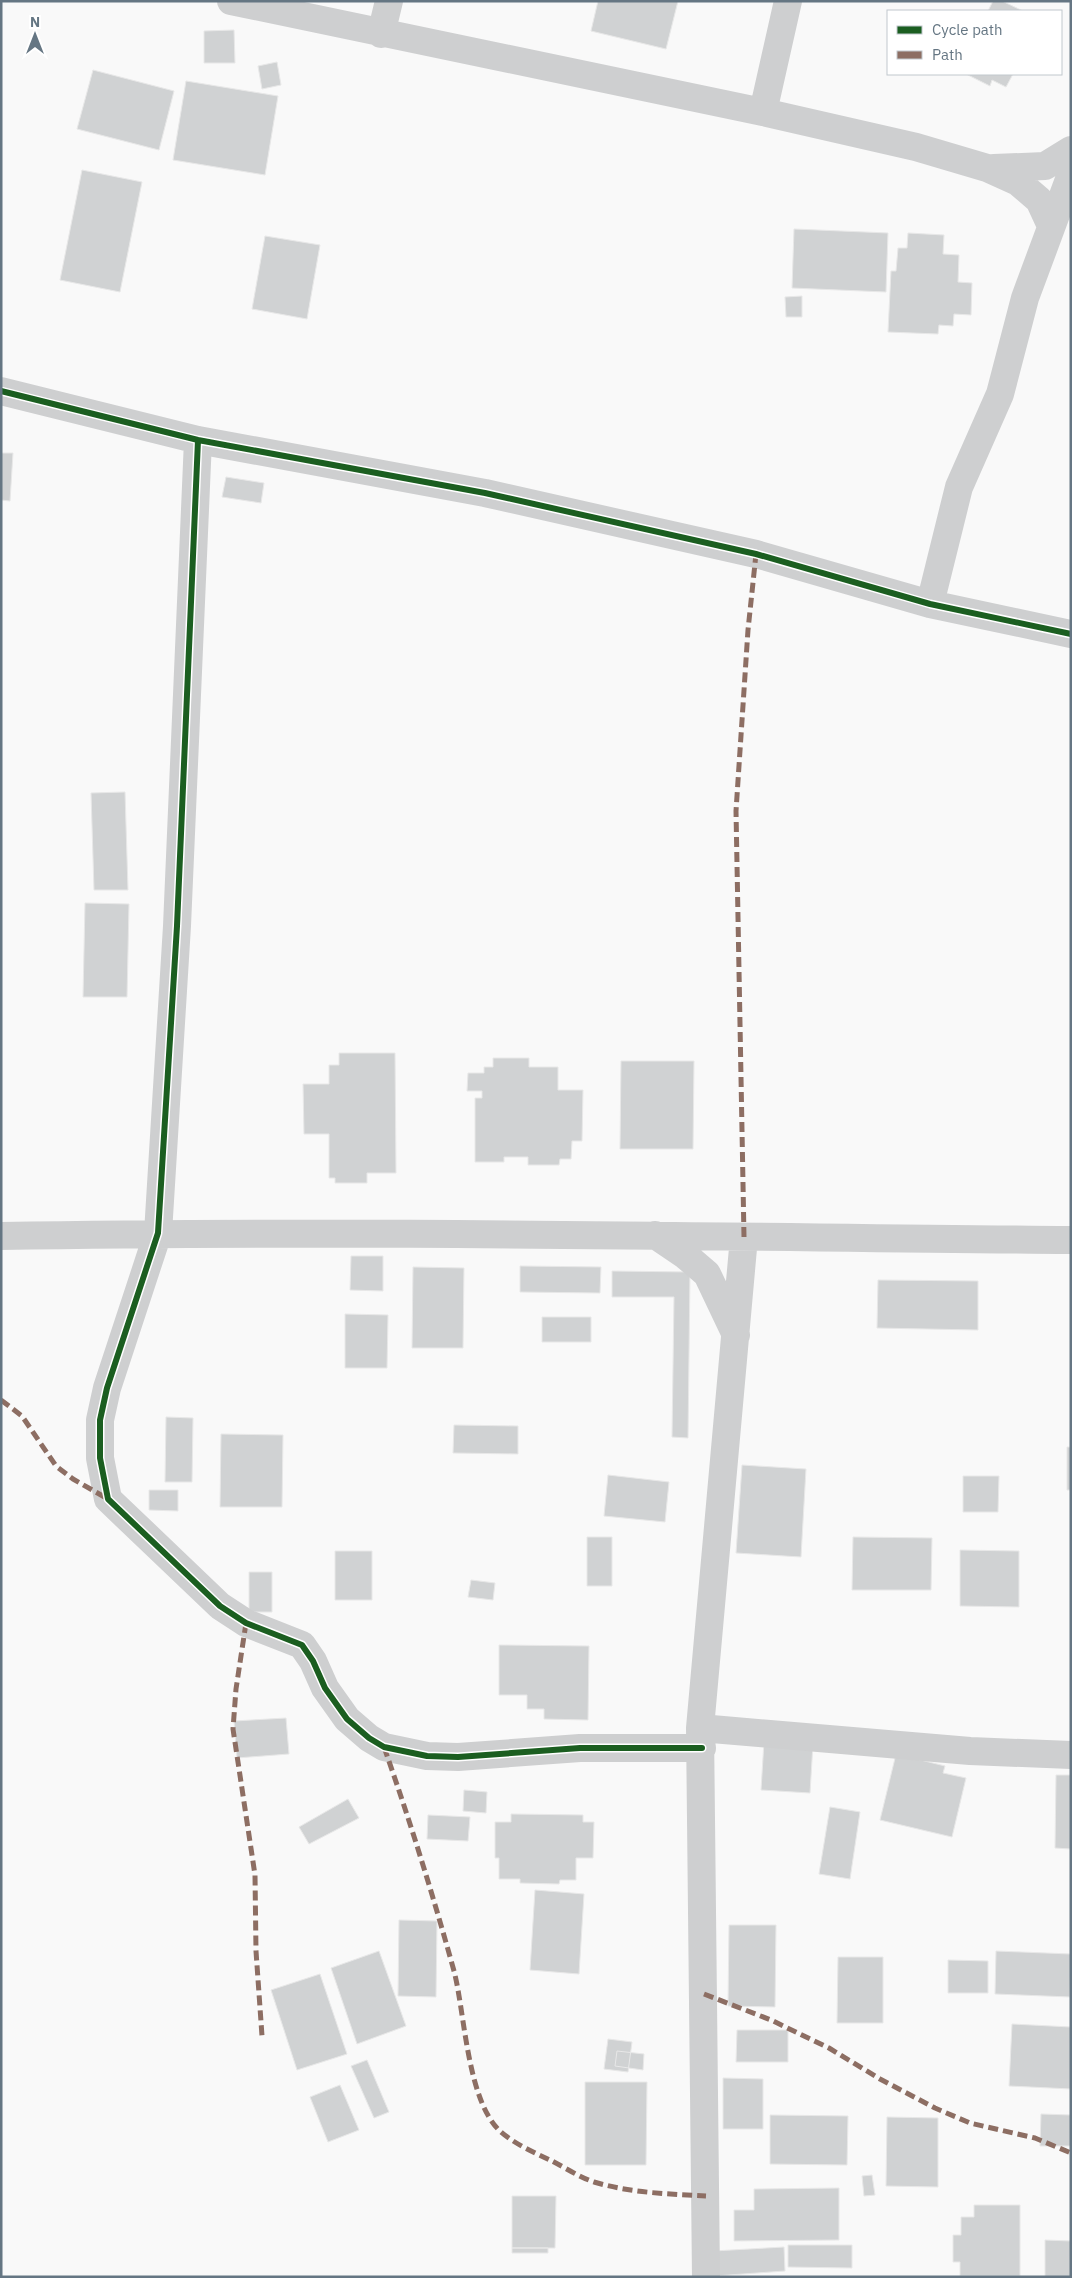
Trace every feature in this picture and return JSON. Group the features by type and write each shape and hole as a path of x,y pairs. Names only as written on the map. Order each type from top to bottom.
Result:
{"street":[{"path":"231,1 381,34 763,112 916,147 987,168 1018,182 1039,200 1051,226"},
{"path":"381,34 388,1"},
{"path":"763,112 788,1"},
{"path":"987,168 1045,166 1071,150"},
{"path":"930,604 959,487 1000,394 1025,298 1071,174"},
{"path":"1,391 198,440 485,492 756,554 930,604 1071,634"},
{"path":"198,440 177,926 158,1233 107,1388 100,1420 100,1458 108,1499 220,1606 246,1623 302,1645 313,1661 325,1688 346,1719 369,1738 384,1747 426,1756 458,1758 701,1738 1071,1755"},
{"path":"1,1236 158,1233 655,1235 1071,1240"},
{"path":"655,1235 686,1256 707,1274 736,1335"},
{"path":"706,2277 701,1738 744,1237"}],"building":[{"path":"598,1 678,1 666,49 591,31"},
{"path":"993,1 1002,1 1021,10 988,10"},
{"path":"234,30 235,63 204,63 204,31"},
{"path":"277,62 281,85 262,89 258,66"},
{"path":"93,70 174,91 159,150 77,129"},
{"path":"968,75 1012,75 1006,87 992,80 990,86"},
{"path":"186,81 278,96 265,175 173,160"},
{"path":"82,170 142,182 120,292 60,280"},
{"path":"794,229 888,233 886,292 792,288"},
{"path":"908,233 944,235 943,254 959,255 958,282 972,283 971,315 954,314 953,326 939,325 938,334 888,332 891,271 896,271 898,248 907,248"},
{"path":"265,236 320,245 307,319 252,309"},
{"path":"802,296 802,317 786,317 785,297"},
{"path":"1,453 13,453 10,501 1,500"},
{"path":"226,477 264,483 261,503 222,497"},
{"path":"125,792 128,890 94,890 91,793"},
{"path":"85,903 129,904 127,997 83,997"},
{"path":"339,1053 395,1053 396,1173 367,1173 367,1183 335,1183 335,1178 329,1178 329,1134 304,1134 303,1084 329,1084 329,1065 339,1065"},
{"path":"493,1058 529,1058 529,1067 558,1067 558,1090 583,1090 582,1141 572,1141 571,1159 560,1159 559,1165 528,1165 528,1157 504,1157 504,1162 475,1162 475,1098 482,1098 482,1091 467,1091 468,1073 484,1073 484,1067 493,1067"},
{"path":"621,1061 694,1061 693,1149 620,1149"},
{"path":"351,1256 383,1256 383,1291 350,1290"},
{"path":"520,1266 601,1267 600,1293 520,1292"},
{"path":"413,1267 464,1268 463,1348 412,1348"},
{"path":"612,1271 690,1272 688,1438 672,1437 674,1297 612,1297"},
{"path":"878,1280 978,1281 978,1330 877,1328"},
{"path":"345,1314 388,1315 387,1368 345,1368"},
{"path":"542,1317 591,1317 591,1342 542,1342"},
{"path":"166,1417 193,1418 192,1482 165,1482"},
{"path":"454,1425 518,1426 518,1454 453,1453"},
{"path":"221,1434 283,1435 282,1507 220,1507"},
{"path":"1067,1447 1071,1447 1071,1490 1067,1490"},
{"path":"742,1465 806,1469 801,1557 736,1553"},
{"path":"608,1475 669,1482 665,1522 604,1516"},
{"path":"963,1476 999,1476 998,1512 963,1512"},
{"path":"149,1490 178,1490 178,1511 149,1510"},
{"path":"587,1537 612,1537 612,1586 587,1586"},
{"path":"853,1537 932,1538 931,1590 852,1590"},
{"path":"960,1550 1019,1551 1019,1607 960,1606"},
{"path":"335,1551 372,1551 372,1600 335,1600"},
{"path":"249,1572 272,1572 272,1612 249,1612"},
{"path":"471,1580 495,1583 493,1600 468,1597"},
{"path":"499,1645 589,1646 588,1720 544,1719 544,1709 527,1709 527,1695 499,1695"},
{"path":"286,1718 289,1754 237,1758 234,1721"},
{"path":"764,1741 813,1744 810,1793 761,1790"},
{"path":"896,1754 945,1766 943,1773 966,1778 952,1837 880,1820"},
{"path":"1056,1775 1071,1775 1071,1849 1055,1848"},
{"path":"464,1790 487,1792 486,1813 463,1811"},
{"path":"348,1799 359,1818 309,1844 299,1827"},
{"path":"830,1807 860,1812 850,1879 819,1874"},
{"path":"511,1814 583,1815 583,1822 594,1822 593,1858 576,1858 576,1880 560,1880 559,1884 520,1883 520,1879 499,1879 499,1858 495,1858 495,1822 511,1822"},
{"path":"428,1815 470,1817 468,1841 427,1839"},
{"path":"535,1890 584,1894 579,1974 530,1970"},
{"path":"399,1920 437,1921 436,1997 398,1996"},
{"path":"729,1925 776,1925 775,2007 728,2006"},
{"path":"379,1951 406,2026 357,2044 331,1968"},
{"path":"996,1951 1071,1954 1070,1997 995,1994"},
{"path":"838,1957 883,1957 883,2023 837,2023"},
{"path":"948,1960 988,1961 988,1993 948,1993"},
{"path":"320,1974 347,2054 297,2070 271,1990"},
{"path":"1012,2024 1071,2027 1071,2089 1009,2086"},
{"path":"737,2030 788,2030 788,2062 736,2062"},
{"path":"608,2039 632,2042 628,2072 604,2069"},
{"path":"617,2051 644,2054 643,2070 615,2066"},
{"path":"367,2060 389,2112 374,2118 351,2066"},
{"path":"723,2078 763,2079 763,2129 723,2129"},
{"path":"585,2082 647,2082 646,2165 585,2165"},
{"path":"340,2085 359,2130 328,2142 310,2097"},
{"path":"1041,2114 1071,2115 1071,2146 1040,2146"},
{"path":"770,2115 848,2116 847,2165 770,2164"},
{"path":"887,2117 938,2118 938,2187 886,2186"},
{"path":"872,2175 875,2195 864,2196 862,2176"},
{"path":"839,2188 839,2240 734,2241 734,2210 754,2210 754,2189"},
{"path":"512,2196 556,2196 555,2248 512,2248"},
{"path":"974,2205 1020,2205 1020,2276 960,2276 960,2262 953,2262 953,2235 961,2235 961,2217 974,2217"},
{"path":"1045,2240 1071,2241 1071,2277 1045,2277"},
{"path":"788,2245 852,2245 852,2268 788,2267"},
{"path":"784,2247 785,2271 715,2276 713,2251"},
{"path":"512,2248 548,2248 548,2253 512,2253"}],"marked path":[{"path":"744,1237 736,811 748,630 756,554"},
{"path":"1,1400 22,1416 56,1466 73,1479 108,1499"},
{"path":"246,1623 236,1689 233,1729 255,1875 256,1951 262,2036"},
{"path":"384,1747 412,1830 446,1943 458,1989 474,2079 490,2118 501,2132 518,2144 594,2182 636,2191 706,2196"},
{"path":"704,1994 771,2020 829,2048 880,2079 935,2108 970,2123 1035,2138 1071,2153"}],"cycle path":[{"path":"1,391 198,440 485,493 756,554 930,604 1071,634"},
{"path":"198,440 177,926 158,1233 107,1388 100,1420 100,1458 108,1499 220,1606 246,1623 302,1645 313,1661 325,1688 347,1719 369,1738 384,1747 427,1756 458,1757 580,1748 702,1748"}]}
